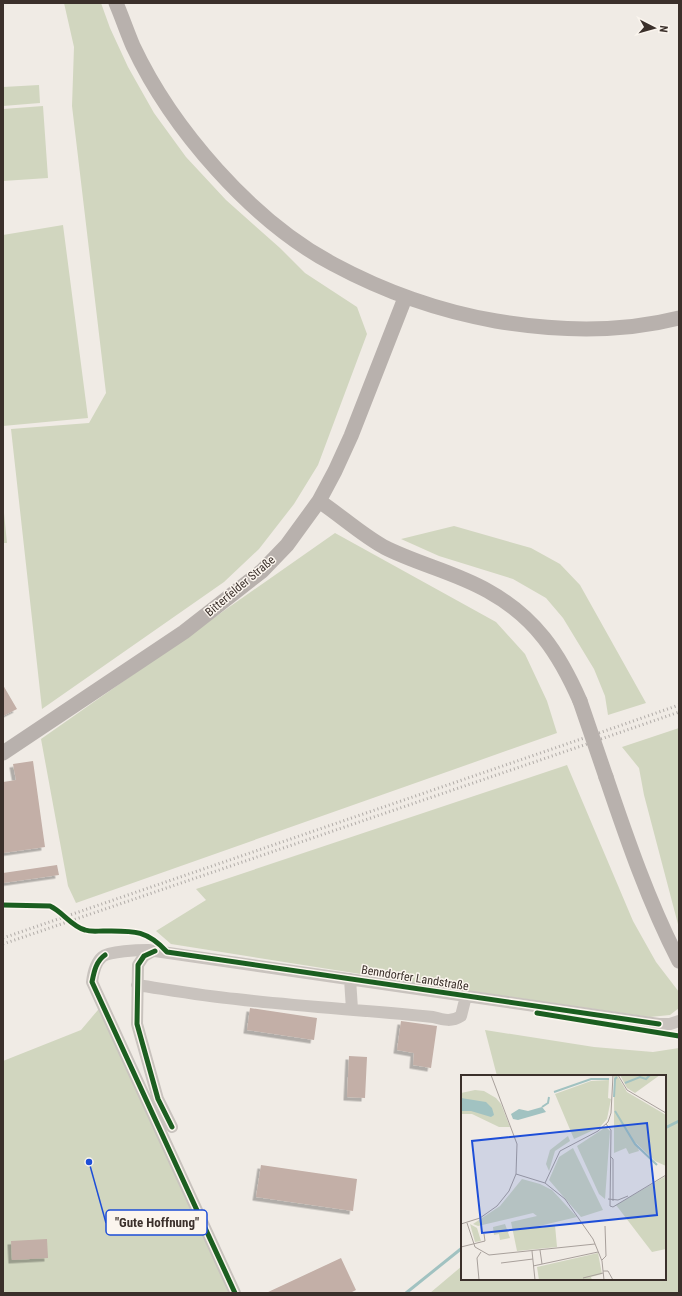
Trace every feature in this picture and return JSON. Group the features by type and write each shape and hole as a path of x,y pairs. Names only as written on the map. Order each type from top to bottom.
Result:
{"main road":[{"path":"116,3 133,46 165,101 185,130 216,168 266,216 309,249 350,273 405,298 457,313 530,326 569,328 628,328 679,318"},
{"name":"Bitterfelder Straße","path":"3,753 184,632 262,571 287,545 319,501 351,436 405,298"},
{"path":"319,501 383,546 487,590 518,611 542,634 558,655 580,701 626,836 663,929 679,961"}],"street":[{"name":"Benndorfer Landstraße","path":"235,1293 92,982 94,971 99,960 105,955 139,950 154,951 659,1024 670,1024 679,1021"},
{"path":"154,951 149,952 140,959 137,985 138,1024 158,1099 172,1128"},
{"path":"350,979 352,1009"},
{"path":"137,985 238,1000 332,1009 352,1009 454,1020 461,1016 466,996"}],"green space":[{"path":"64,3 101,3 110,28 128,67 154,113 186,157 226,200 280,248 305,273 357,307 367,334 318,465 294,504 259,549 224,582 42,709 11,429 89,423 106,393 72,106 74,47"},
{"path":"39,85 40,103 3,106 3,87"},
{"path":"43,106 48,178 3,181 3,109"},
{"path":"63,225 88,418 3,426 3,235"},
{"path":"3,503 7,543 3,543"},
{"path":"454,526 531,548 560,564 580,585 646,703 608,715 605,696 594,669 563,618 546,598 513,579 439,556 401,539"},
{"path":"335,533 496,622 525,654 547,701 557,733 76,903 68,886 41,739"},
{"path":"679,728 679,928 644,795 639,768 622,747"},
{"path":"567,765 633,921 656,962 679,992 679,1008 670,1015 650,1017 449,988 171,944 156,931 206,900 196,889"},
{"path":"103,1004 235,1293 3,1293 3,1061 81,1030"},
{"path":"485,1030 594,1047 653,1052 679,1048 679,1293 430,1293 461,1267 461,1280 666,1280 666,1075 497,1075"}],"building":[{"path":"3,685 17,709 3,716"},
{"path":"33,761 45,847 3,853 3,782 16,780 13,764"},
{"path":"57,865 59,875 3,883 3,873"},
{"path":"250,1008 317,1018 314,1040 247,1030"},
{"path":"401,1021 437,1026 431,1068 413,1065 414,1053 397,1050"},
{"path":"349,1056 367,1057 365,1098 347,1097"},
{"path":"261,1165 357,1179 353,1211 256,1197"},
{"path":"47,1239 48,1258 12,1260 11,1241"},
{"path":"341,1258 356,1290 350,1293 266,1293"}],"waterway":[{"path":"666,1128 679,1121"},
{"path":"406,1293 461,1249"}],"railway":[{"path":"599,733 679,705"},
{"path":"601,739 679,712"},
{"path":"3,938 584,738"},
{"path":"3,944 587,744"}],"cycle path":[{"path":"3,905 50,906 71,922 87,931 122,931 138,933 152,939 167,952 659,1024"},
{"path":"155,951 144,956 138,965 137,1024 158,1099 172,1127"},
{"path":"105,955 97,964 92,982 235,1293"},
{"path":"537,1013 679,1036"}],"place":[{"name":"\"Gute Hoffnung\"","path":"89,1162"}]}
